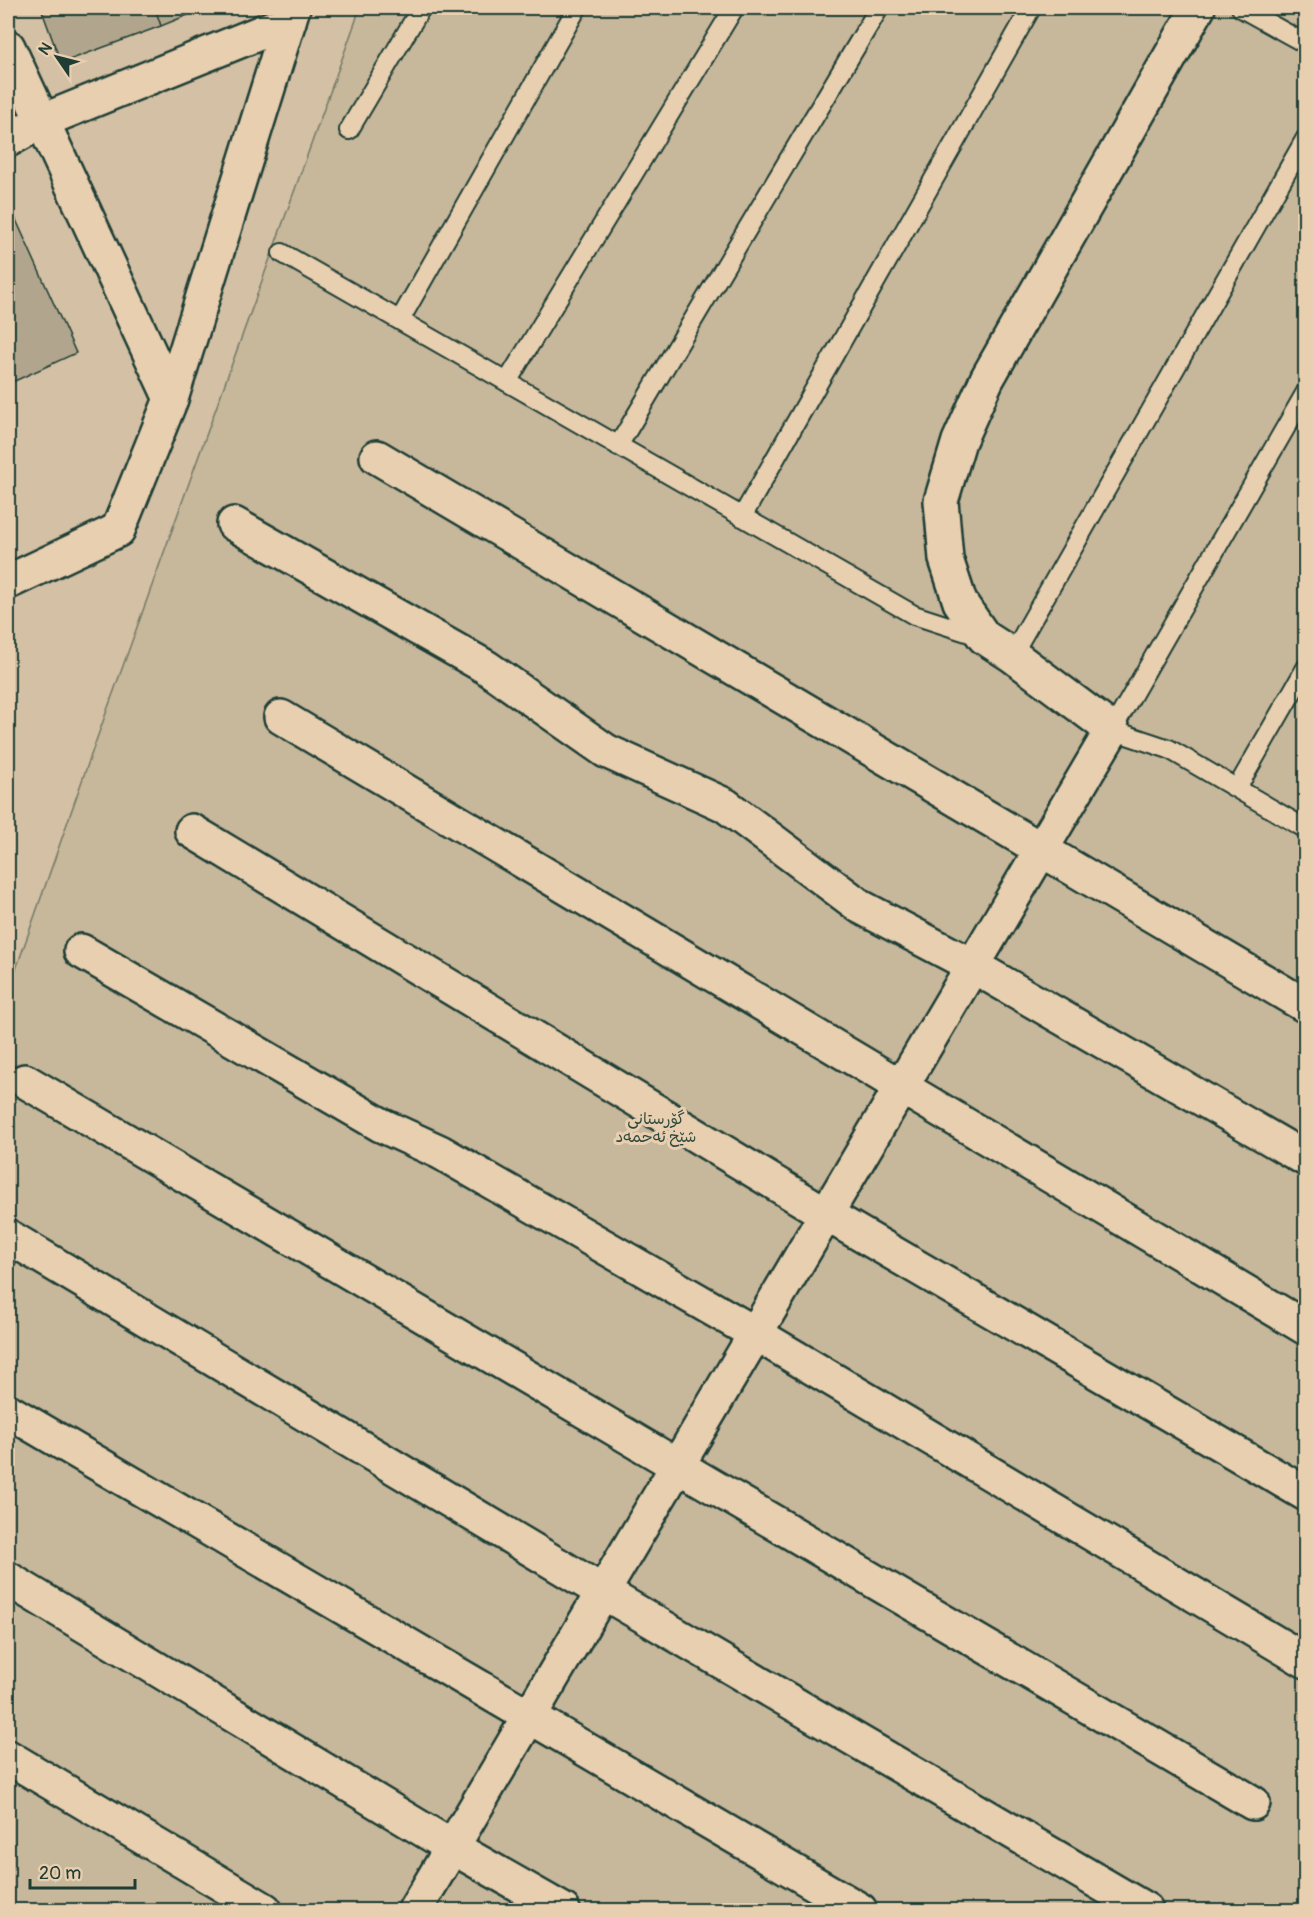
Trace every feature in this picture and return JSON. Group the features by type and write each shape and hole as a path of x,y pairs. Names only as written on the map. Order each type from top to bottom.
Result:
{"street":[{"path":"415,1911 1112,730 1012,655 984,638 960,602 946,559 941,501 959,441 987,379 1198,8"},
{"path":"8,140 42,121 291,14"},
{"path":"8,582 118,530 171,399 291,14"},
{"path":"8,47 171,399"},
{"path":"377,457 1305,1006"},
{"path":"234,525 486,667 606,751 725,805 861,907 973,966 1305,1158"},
{"path":"281,717 1305,1328"},
{"path":"192,831 826,1214 1305,1494"},
{"path":"81,951 381,1125 441,1152 756,1334 1305,1661"},
{"path":"25,1081 1253,1803"},
{"path":"9,1236 603,1592 1146,1911"},
{"path":"8,1411 860,1911"},
{"path":"8,1579 563,1911"},
{"path":"8,1757 266,1911"}],"lane":[{"path":"349,130 421,8"},
{"path":"400,320 577,8"},
{"path":"507,382 734,8"},
{"path":"618,446 879,8"},
{"path":"742,517 1031,8"},
{"path":"1241,8 1305,44"},
{"path":"1012,655 1305,138"},
{"path":"282,253 914,615 984,638"},
{"path":"1305,392 1112,730 1168,748 1305,829"},
{"path":"1237,788 1305,668"}],"shaded area":[{"path":"8,8 359,8 8,992"}],"green space":[{"name":"گۆڕستانی شێخ ئەحمەد","path":"359,8 1305,8 1305,1910 8,1910 8,992"}],"building":[{"path":"41,8 155,8 161,26 61,63"},
{"path":"155,8 205,8 161,26"},
{"path":"8,202 76,353 8,384"}]}
